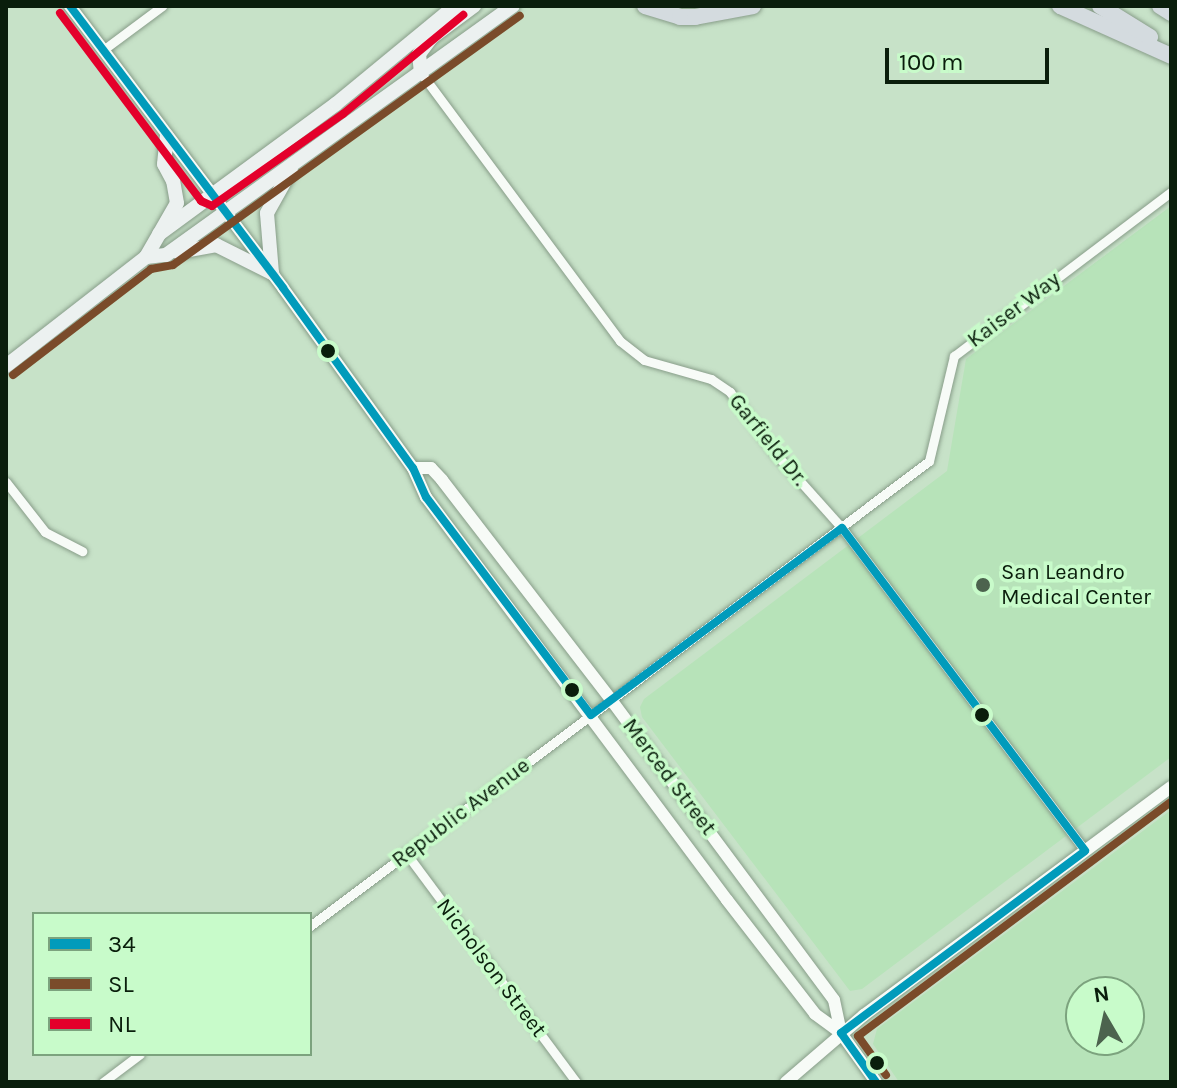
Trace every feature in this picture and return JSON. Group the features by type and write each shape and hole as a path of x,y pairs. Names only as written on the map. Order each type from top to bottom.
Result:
{"highway":[{"path":"645,6 680,17 712,15 753,6"},
{"path":"1060,6 1171,53"},
{"path":"1100,6 1171,53"},
{"path":"1160,6 1171,13"}],"main road":[{"path":"159,234 336,104 455,6"},
{"path":"421,73 419,54 431,38 474,6"},
{"path":"166,255 513,6"},
{"path":"6,366 146,257 178,198 164,164 167,136"},
{"path":"272,273 267,213 295,162"},
{"path":"146,257 216,245 272,273"}],"street":[{"name":"Merced Street","path":"70,6 272,273 413,468 426,497 815,1014 841,1033 876,1082"},
{"path":"103,50 162,6"},
{"name":"Garfield Dr.","path":"421,73 620,341 644,360 721,384 775,453 842,528 1085,851"},
{"name":"Kaiser Way","path":"612,701 929,461 954,356 1171,192"},
{"name":"Merced Street","path":"413,468 431,468 442,480 612,701 834,1000 841,1033"},
{"path":"6,482 45,532 82,551"},
{"name":"Republic Avenue","path":"312,924 612,701"},
{"path":"786,1082 841,1033 1171,787"},
{"name":"Nicholson Street","path":"406,853 576,1082"},
{"path":"103,1082 137,1056"}],"shaded area":[{"name":"San Leandro Medical Center","path":"1171,206 1171,757 862,989 850,991 642,717 640,707 644,699 947,471 966,359"},
{"path":"1171,810 1171,1082 899,1082 873,1044 877,1029"}],"transit line":[{"name":"34","path":"70,6 283,288 413,468 426,497 591,715 842,528"},
{"name":"NL","path":"60,13 201,201 212,206 343,114 463,15"},
{"name":"SL","path":"13,375 151,269 173,265 520,16"},
{"name":"34","path":"842,528 1085,851"},
{"name":"SL","path":"886,1075 858,1036 1171,802"},
{"name":"34","path":"841,1033 1085,851"},
{"name":"34","path":"841,1033 876,1082"}],"place":[{"name":"San Leandro Medical Center","path":"983,585"}]}
